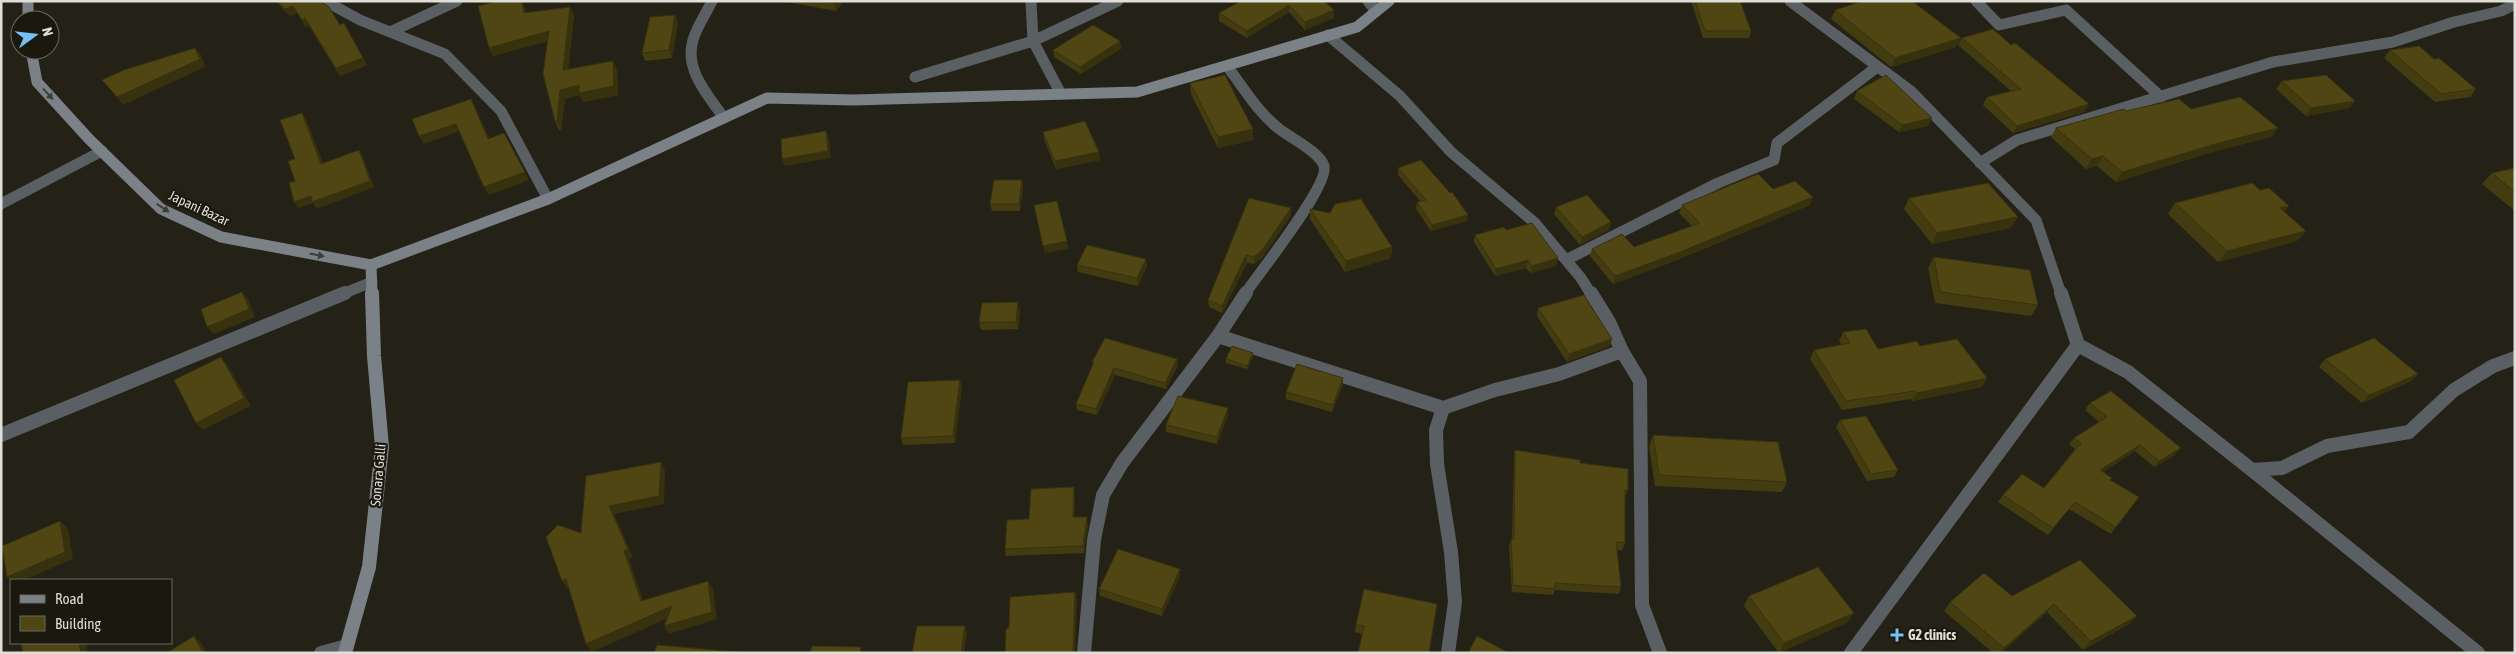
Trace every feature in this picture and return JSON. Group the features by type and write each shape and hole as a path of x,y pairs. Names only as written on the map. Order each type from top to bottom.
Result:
{"street":[{"path":"325,1 360,20 445,54 501,111 548,199"},
{"path":"390,32 457,1"},
{"path":"712,1 693,40 690,57 695,76 724,118"},
{"path":"1031,1 1033,41 1061,94"},
{"path":"915,77 1033,41 1118,1"},
{"path":"1368,1 1376,11"},
{"path":"371,264 548,199 767,98 854,100 1137,92 1357,27 1389,1"},
{"path":"1790,1 1912,92 2036,220 2078,345 2128,372 2478,653"},
{"path":"1976,1 1999,25 2066,10 2161,97"},
{"path":"1980,163 2016,140 2273,62 2393,42 2454,22 2502,11 2515,4"},
{"path":"1328,35 1400,96 1450,152 1535,223 1581,278 1609,322 1622,351 1640,381 1642,605 1660,653"},
{"name":"Japani Bazar","path":"33,60 37,82 102,151 161,209 222,237 371,264"},
{"path":"1084,653 1094,540 1103,495 1122,463 1218,336 1297,222 1324,178 1325,167 1320,158 1278,128 1261,112 1227,66"},
{"path":"1566,260 1718,183 1774,160 1777,143 1877,66"},
{"path":"1,204 102,151"},
{"name":"Sonara Galli","path":"346,650 369,567 382,447 374,356 371,264"},
{"path":"1,435 372,282"},
{"path":"1218,336 1443,408 1495,390 1559,374 1622,351"},
{"path":"1851,653 2078,345"},
{"path":"2252,470 2282,468 2327,446 2409,432 2454,390 2493,366 2515,358"},
{"path":"1443,408 1436,430 1437,464 1451,552 1455,602 1448,653"},
{"path":"321,653 346,650"}],"building":[{"path":"278,1 320,1 329,7 340,25 344,23 363,58 336,68 305,18 302,20 293,6 285,9"},
{"path":"497,1 521,1 524,13 570,7 563,70 613,61 614,86 579,93 579,85 560,90 557,121 555,121 543,74 549,31 489,48 478,6"},
{"path":"1241,1 1324,1 1334,10 1305,22 1289,5 1247,31 1219,13"},
{"path":"1695,1 1740,1 1751,31 1705,31"},
{"path":"1862,1 1912,1 1961,38 1895,58 1835,10"},
{"path":"675,15 669,50 642,53 650,17"},
{"path":"1093,25 1120,41 1080,67 1053,50"},
{"path":"1993,29 2011,45 2015,43 2089,104 2017,126 1987,97 2021,89 1962,38"},
{"path":"2419,46 2434,59 2439,58 2476,89 2441,94 2390,50"},
{"path":"195,48 200,59 117,97 102,80 124,70"},
{"path":"1225,75 1253,129 1218,137 1190,83"},
{"path":"1886,75 1932,118 1902,125 1857,91"},
{"path":"2326,75 2355,101 2311,108 2282,81"},
{"path":"2240,97 2278,128 2219,143 2122,172 2103,156 2092,159 2056,128 2124,109 2126,111 2179,99 2191,109"},
{"path":"471,99 488,139 504,133 525,172 484,187 456,124 419,136 412,119"},
{"path":"302,113 321,164 359,150 370,181 312,202 311,196 294,202 289,183 295,181 288,161 295,159 280,120"},
{"path":"1085,121 1099,152 1055,161 1043,132"},
{"path":"826,131 828,151 782,159 781,139"},
{"path":"1421,160 1450,193 1452,192 1468,215 1432,225 1417,202 1426,200 1398,168"},
{"path":"2515,168 2515,192 2492,173"},
{"path":"1758,174 1773,189 1795,181 1813,197 1680,252 1615,276 1592,249 1622,234 1634,247 1700,223 1682,205"},
{"path":"994,180 1022,180 1019,204 990,204"},
{"path":"1988,183 2018,217 1937,233 1909,198"},
{"path":"2252,183 2260,190 2269,188 2289,206 2280,208 2306,231 2227,251 2175,203"},
{"path":"1587,195 1611,222 1582,237 1556,207"},
{"path":"1249,198 1291,208 1262,250 1254,257 1246,255 1222,306 1208,300"},
{"path":"1361,199 1392,247 1346,261 1310,209 1330,213 1335,204"},
{"path":"1057,201 1067,241 1043,246 1034,205"},
{"path":"1532,223 1558,258 1532,266 1528,260 1496,269 1475,235 1504,227 1506,230"},
{"path":"1087,245 1146,259 1137,278 1077,265"},
{"path":"1934,257 2030,270 2038,305 1940,292"},
{"path":"242,292 249,309 207,327 201,309"},
{"path":"1584,295 1612,339 1569,354 1538,308"},
{"path":"1018,302 1016,322 979,322 982,303"},
{"path":"1866,329 1878,349 1917,341 1920,346 1957,339 1987,378 1917,393 1915,391 1846,401 1814,350 1850,343 1843,332"},
{"path":"1105,338 1177,359 1165,383 1114,368 1096,409 1076,404 1094,362 1092,362"},
{"path":"2374,338 2418,374 2369,395 2325,359"},
{"path":"1232,346 1253,353 1247,366 1226,359"},
{"path":"221,357 244,398 196,423 174,380"},
{"path":"1297,364 1343,378 1333,405 1286,392"},
{"path":"960,380 953,436 901,438 908,382"},
{"path":"2111,391 2181,448 2159,461 2140,445 2100,470 2112,478 2110,480 2139,497 2116,527 2075,502 2053,528 2003,495 2022,474 2044,488 2081,443 2074,438 2107,417 2090,403"},
{"path":"1178,396 1228,408 1217,437 1166,425"},
{"path":"1866,416 1898,470 1871,474 1840,420"},
{"path":"1653,435 1778,442 1787,482 1659,475"},
{"path":"1515,450 1580,460 1580,463 1628,469 1628,490 1625,490 1625,543 1616,542 1621,587 1555,583 1555,589 1513,585 1511,539 1514,539"},
{"path":"661,462 659,496 609,506 628,549 624,551 641,601 708,581 712,612 664,626 672,606 586,644 566,579 562,581 546,537 558,525 581,533 586,476"},
{"path":"1074,487 1073,517 1087,517 1083,546 1005,549 1007,520 1029,519 1031,489"},
{"path":"60,521 65,552 7,577 2,546"},
{"path":"1118,549 1180,569 1162,609 1099,589"},
{"path":"2080,560 2137,616 2091,641 2054,604 2004,648 1950,602 1984,573 2012,596"},
{"path":"1818,567 1854,613 1784,643 1749,596"},
{"path":"1364,589 1437,604 1429,653 1358,653 1364,626 1356,625"},
{"path":"1075,592 1073,653 1005,653 1006,629 1009,628 1010,597"},
{"path":"917,626 965,626 961,653 912,653"},
{"path":"194,636 203,653 167,653"},
{"path":"1477,636 1509,653 1468,653"},
{"path":"21,644 79,644 81,653 23,653"},
{"path":"657,645 739,652 654,653"},
{"path":"812,646 861,647 860,653 810,653"}],"place":[{"name":"G2 clinics","path":"1897,635"}]}
